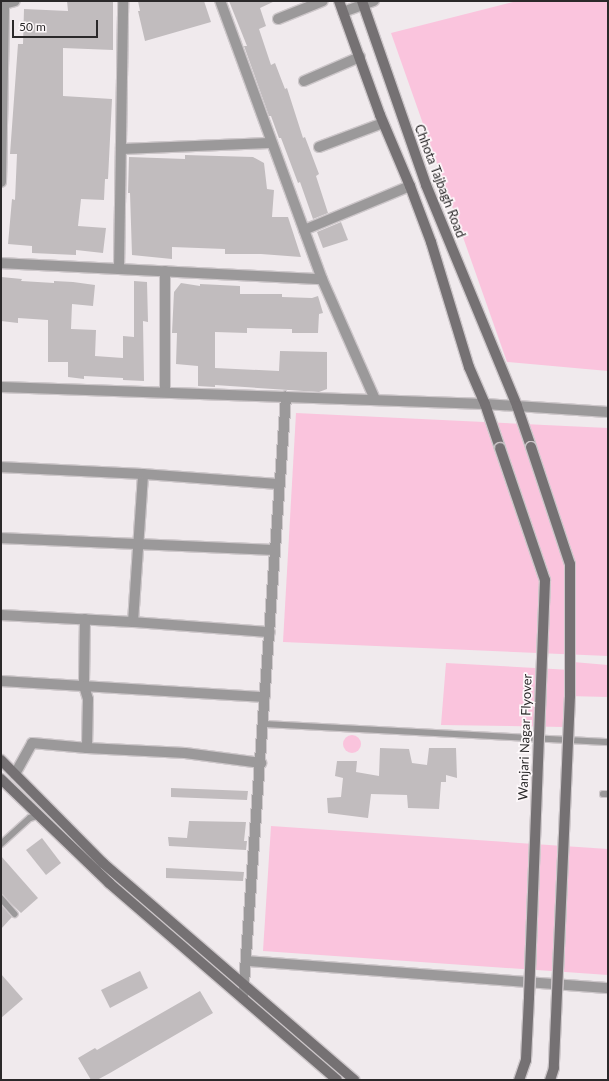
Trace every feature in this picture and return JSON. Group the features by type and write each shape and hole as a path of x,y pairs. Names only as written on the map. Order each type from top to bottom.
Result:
{"main road":[{"name":"Wanjari Nagar Flyover","path":"339,1 384,123 431,242 469,367 485,404 545,580 526,1060 519,1080"},
{"name":"Chhota Tajbagh Road","path":"362,2 426,184 500,368 517,406"},
{"path":"517,406 570,564 570,696 554,1068 550,1080"},
{"path":"1,760 103,863 244,987 354,1080"},
{"path":"1,779 109,883 337,1080"}],"street":[{"path":"1,182 2,32 4,4 15,1"},
{"path":"119,269 122,149 123,1"},
{"path":"220,1 270,143 322,279 376,399"},
{"path":"278,19 323,1"},
{"path":"343,12 362,2 374,1"},
{"path":"304,80 360,57"},
{"path":"319,147 384,123"},
{"path":"122,149 270,143"},
{"path":"304,230 410,186"},
{"path":"1,264 322,279"},
{"path":"165,271 165,392"},
{"path":"1,387 376,399 608,412"},
{"path":"243,998 264,724 286,397"},
{"path":"1,467 143,474 280,484"},
{"path":"133,622 143,474"},
{"path":"1,538 276,550"},
{"path":"1,615 133,622 270,632"},
{"path":"85,619 84,686 88,699 87,748"},
{"path":"1,681 265,697"},
{"path":"15,774 32,744 185,753 261,763"},
{"path":"247,961 608,988"}],"lane":[{"path":"264,724 608,742"},
{"path":"1,844 30,818 38,816"},
{"path":"1,898 16,914"}],"shaded area":[{"path":"517,1 608,1 608,371 507,362 391,33"},
{"path":"296,413 608,428 608,656 283,642"},
{"path":"573,662 608,665 608,697 567,696 564,727 441,725 446,663 571,670"},
{"path":"352,735 358,738 361,744 358,750 352,753 346,750 343,744 346,738"},
{"path":"271,826 608,849 608,975 263,951"}],"building":[{"path":"67,1 113,1 113,50 63,48 63,96 112,99 108,179 105,179 104,200 81,199 78,226 106,228 103,253 76,250 76,255 32,253 32,246 8,244 12,199 15,200 17,154 10,154 18,44 23,44 24,9 68,11"},
{"path":"138,1 204,1 211,22 145,41 138,11 140,11"},
{"path":"229,1 275,1 260,8 266,26 259,29 271,65 275,63 285,89 287,88 303,138 305,137 319,174 316,176 328,213 313,219 300,182 298,183 281,138 279,138 271,116 269,116 244,46 247,46"},
{"path":"185,155 253,157 264,163 267,189 274,190 272,217 288,217 301,257 261,254 225,254 225,249 172,247 172,259 132,255 130,193 128,193 129,157 185,159"},
{"path":"341,222 348,240 323,248 317,232"},
{"path":"1,277 22,279 21,281 54,283 54,281 73,282 95,285 93,306 72,304 71,329 96,330 95,356 123,358 123,336 134,337 134,281 147,282 148,322 143,321 144,381 123,380 123,378 84,376 84,379 68,377 68,362 48,362 48,320 18,318 18,323 1,321"},
{"path":"181,283 200,286 200,284 240,286 240,294 282,294 282,297 312,298 318,296 323,313 319,314 318,333 292,333 292,329 247,328 247,333 215,332 215,368 279,371 280,351 327,352 327,389 319,392 215,385 215,387 198,386 198,366 176,364 177,333 172,333 174,292"},
{"path":"380,748 409,749 412,763 427,765 429,748 456,748 457,778 446,775 446,782 441,782 439,809 408,808 407,795 371,794 368,818 328,813 327,798 341,797 343,778 335,776 337,761 357,761 356,772 379,776"},
{"path":"171,788 248,791 247,800 171,797"},
{"path":"189,821 246,822 244,841 247,841 246,850 169,846 168,837 187,838"},
{"path":"42,838 61,863 46,875 26,850"},
{"path":"1,856 38,898 21,913 1,894"},
{"path":"166,868 244,872 243,881 166,878"},
{"path":"1,904 12,917 1,929"},
{"path":"140,971 148,988 110,1008 101,990"},
{"path":"1,974 23,999 1,1018"},
{"path":"200,991 213,1013 110,1073 97,1080 91,1080 78,1058 95,1048 97,1050"}]}
